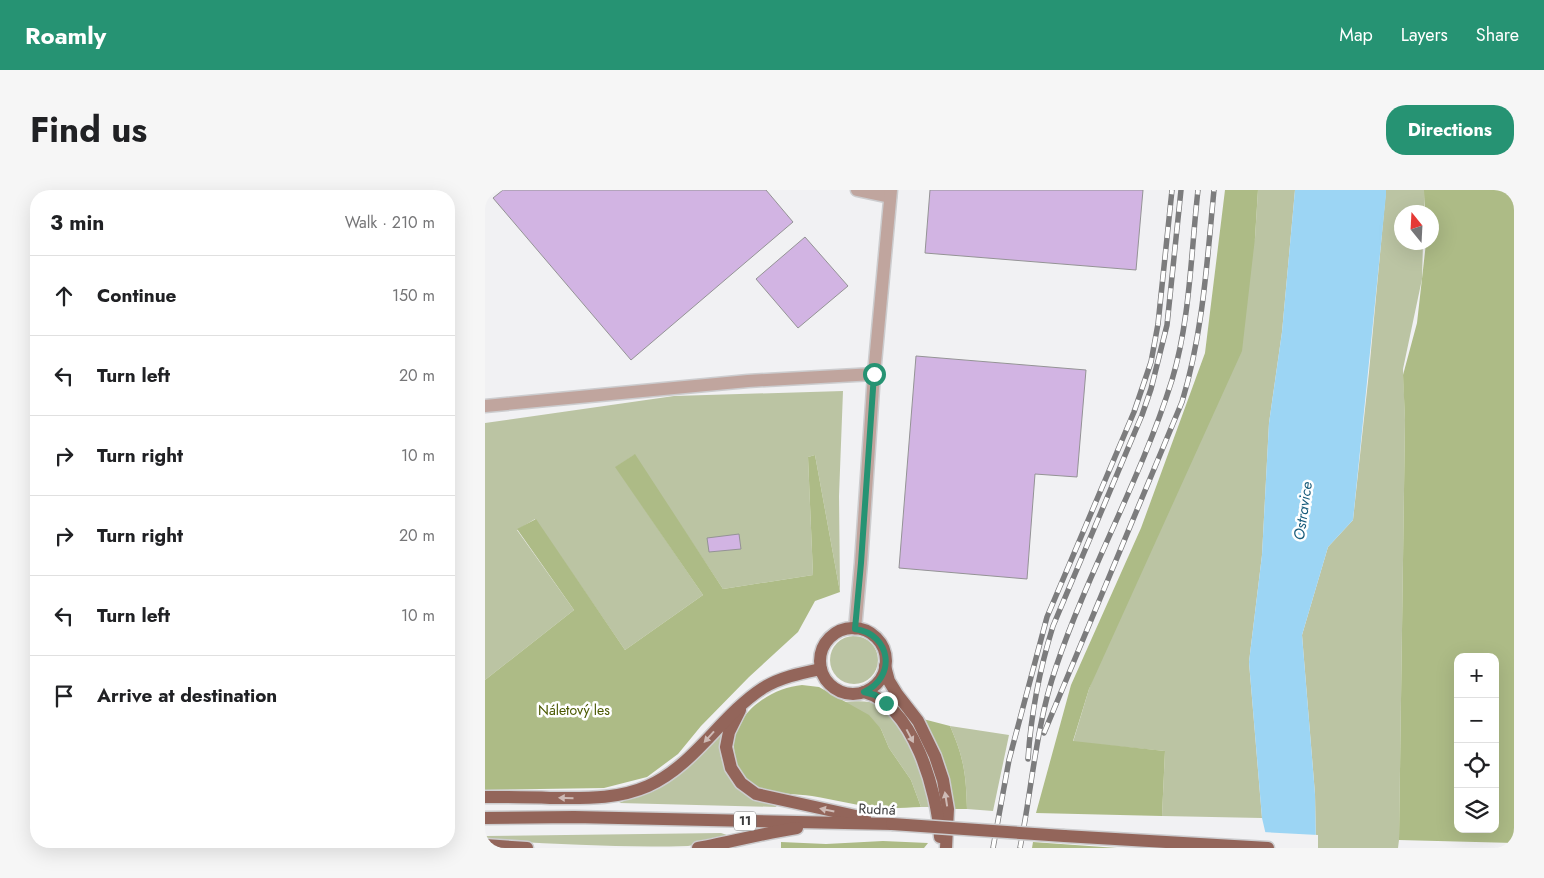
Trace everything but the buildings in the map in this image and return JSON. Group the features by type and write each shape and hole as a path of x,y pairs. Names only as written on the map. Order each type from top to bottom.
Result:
{"main road":[{"path":"940,848 931,784 905,726 886,703 875,695 864,692 850,694 837,690 827,681 821,669 820,658 826,642 839,632 855,629 869,633 880,643 885,656 885,666 889,681 918,721 935,756 943,780 948,809 946,848"},
{"path":"864,692 878,682 885,666"},
{"path":"485,797 601,798 646,787 670,774 681,765 732,713 764,688 779,680 821,669"},
{"path":"744,703 729,732 726,747 731,768 741,783 756,794 892,824"},
{"name":"Rudná","path":"485,818 574,817 892,824 1268,848"},
{"path":"698,848 731,845 762,833 839,823"},
{"path":"485,845 527,848"}],"street":[{"path":"855,629 874,374 890,194 857,190"},
{"path":"485,406 748,381 874,374"}],"green space":[{"path":"1225,190 1258,190 1255,238 1242,351 1089,689 1073,741 1165,751 1162,816 1036,813 1071,685 1141,528 1205,353"},
{"path":"1258,190 1295,190 1282,332 1269,423 1262,555 1249,662 1262,818 1162,816 1165,751 1073,742 1089,689 1255,238"},
{"path":"1386,190 1425,190 1424,205 1394,205 1394,250 1423,250 1422,279 1403,369 1405,420 1398,848 1316,848 1315,794 1302,635 1328,547 1353,520"},
{"path":"1424,190 1514,190 1514,843 1399,840 1405,420 1403,375 1417,323 1425,250 1439,250 1439,205 1425,205"},
{"path":"843,391 839,496 840,592 815,455 808,457 813,575 723,589 634,455 616,467 703,595 625,650 535,519 517,530 574,610 485,680 485,423 674,396"},
{"name":"Náletový les","path":"635,454 723,589 813,575 808,457 815,455 840,592 815,601 798,632 749,677 701,726 678,754 647,777 604,788 485,790 485,680 574,610 517,529 536,519 625,650 703,595 615,467"},
{"path":"854,636 863,638 871,643 876,651 878,660 876,669 871,677 863,682 854,684 845,682 837,677 832,669 830,660 832,651 837,643 845,638"},
{"path":"802,685 819,687 869,715 881,729 889,748 911,780 921,807 883,808 812,796 781,793 766,790 746,779 737,764 735,756 734,742 737,729 753,707 764,699 789,687"},
{"path":"844,702 871,702 889,712 898,723 912,750 931,807 921,807 911,780 889,748 881,729"},
{"path":"923,719 950,726 963,766 967,809 954,809 943,762"},
{"path":"950,726 1009,735 993,811 967,809 963,766"},
{"path":"723,729 720,747 721,757 731,779 748,795 777,807 619,803 637,795"},
{"path":"721,833 727,835 725,838 688,846 612,846 485,840 486,836"},
{"path":"883,841 928,843 924,848 781,848 781,842 826,844"},
{"path":"1033,842 1117,848 1032,848"}],"water":[{"name":"Ostravice","path":"1295,190 1386,190 1386,195 1353,520 1328,547 1302,635 1315,794 1316,848 1269,848 1262,818 1249,662 1262,555 1269,423 1282,332"}],"pier":[{"path":"1263,832 1318,835 1318,848 1266,848"}],"railway":[{"path":"993,848 1009,760 1047,617 1134,412 1151,362 1158,324 1172,190"},
{"path":"1028,759 1037,691 1053,626 1142,415 1151,389 1167,325 1181,190"},
{"path":"1020,848 1039,734 1056,667 1069,631 1145,453 1172,380 1183,334 1198,190"},
{"path":"1044,733 1182,402 1200,323 1214,190"}],"route":[{"path":"874,374 855,629 869,633 883,647 885,656 884,672 878,682 864,692 875,695 886,703"}]}
